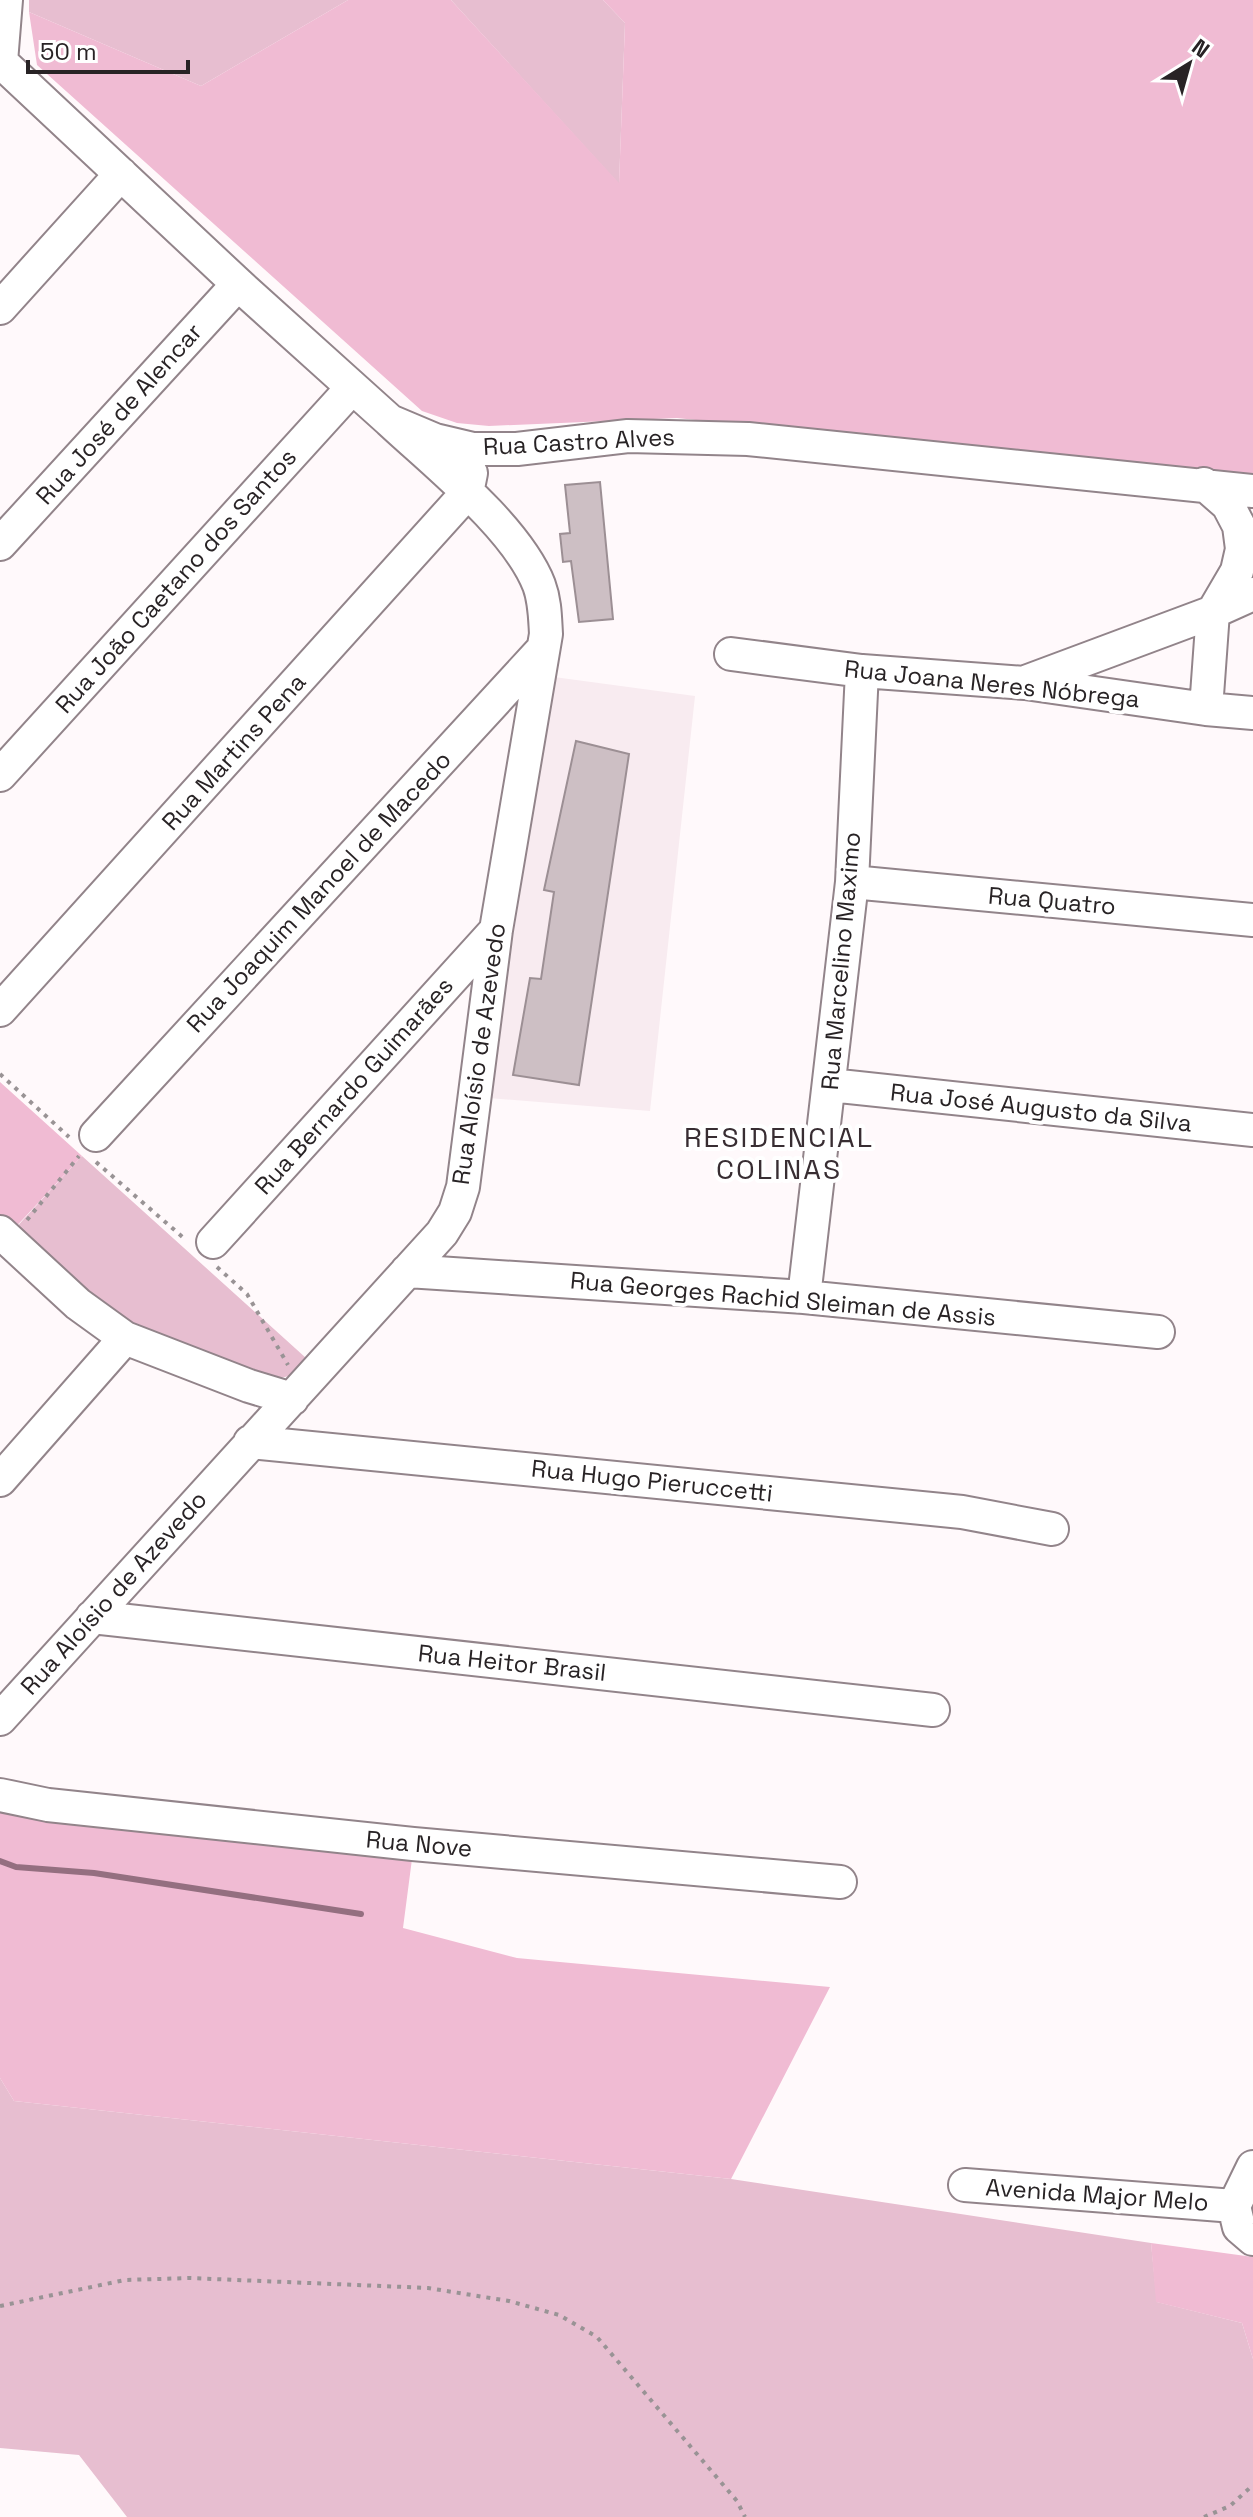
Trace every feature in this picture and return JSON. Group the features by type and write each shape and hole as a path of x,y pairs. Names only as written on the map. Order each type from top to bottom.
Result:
{"street":[{"path":"0,62 6,0"},
{"name":"Rua Castro Alves","path":"0,62 352,388 390,421 435,440 473,449 517,449 628,436 748,439 1253,491"},
{"path":"0,308 121,174"},
{"name":"Rua José de Alencar","path":"0,544 238,284"},
{"name":"Rua João Caetano dos Santos","path":"0,775 352,388"},
{"name":"Rua Aloísio de Azevedo","path":"0,1719 442,1233 455,1212 463,1187 496,930 546,634 545,605 525,556 508,533 390,421"},
{"path":"467,493 473,449"},
{"path":"1204,484 1228,505 1239,526 1242,549 1237,571 1213,612 1206,709"},
{"name":"Rua Martins Pena","path":"0,1010 467,493"},
{"path":"1025,683 1253,594"},
{"name":"Rua Joaquim Manoel de Macedo","path":"90,1143 542,650"},
{"name":"Rua Joana Neres Nóbrega","path":"731,654 862,671 1025,683 1253,713"},
{"name":"Rua Marcelino Maximo","path":"804,1297 852,882 862,671"},
{"name":"Rua Quatro","path":"852,882 1253,920"},
{"name":"Rua Bernardo Guimarães","path":"205,1249 496,930"},
{"name":"Rua José Augusto da Silva","path":"830,1085 1253,1130"},
{"path":"3,1241 78,1304 125,1338 205,1370 297,1394"},
{"name":"Rua Georges Rachid Sleiman de Assis","path":"407,1271 804,1297 1158,1332"},
{"path":"0,1480 125,1338"},
{"name":"Rua Hugo Pieruccetti","path":"250,1442 962,1512 1052,1529"},
{"name":"Rua Heitor Brasil","path":"92,1617 933,1710"},
{"name":"Rua Nove","path":"0,1795 48,1805 413,1844 840,1882"},
{"name":"Avenida Major Melo","path":"965,2185 1234,2206 1253,2167"},
{"path":"1234,2206 1239,2227 1253,2239"}],"path":[{"path":"0,1074 90,1143 205,1249 247,1294 297,1394"},
{"path":"3,1241 90,1143"},
{"path":"0,2306 125,2280 190,2278 428,2288 509,2301 559,2315 597,2337 737,2501 745,2517"},
{"path":"1204,2517 1230,2506 1253,2485"}],"shaded area":[{"path":"29,0 348,0 201,86 29,12"},
{"path":"348,0 451,0 619,183 625,23 603,0 1253,0 1253,480 677,418 489,426 457,423 422,411 37,65 29,12 201,86"},
{"path":"451,0 603,0 625,23 619,184"},
{"path":"554,677 695,696 650,1111 488,1098"},
{"path":"0,1082 82,1156 11,1232 0,1223"},
{"path":"82,1156 306,1358 289,1376 268,1381 149,1340 11,1233"},
{"path":"0,1812 412,1859 403,1928 517,1958 830,1987 731,2179 14,2101 0,2078"},
{"path":"0,2078 14,2101 731,2179 1151,2243 1157,2302 1242,2323 1253,2359 1253,2517 127,2517 79,2455 0,2448"},
{"path":"1151,2243 1253,2257 1253,2359 1242,2323 1156,2302"}],"building":[{"path":"600,482 613,619 579,622 571,561 563,562 560,534 570,533 565,485"},
{"path":"576,741 629,754 579,1085 513,1075 530,978 541,979 554,892 544,890"}],"waterway":[{"path":"0,1861 16,1867 94,1873 361,1914"}],"district":[{"name":"RESIDENCIAL COLINAS","path":"779,1153"}]}
